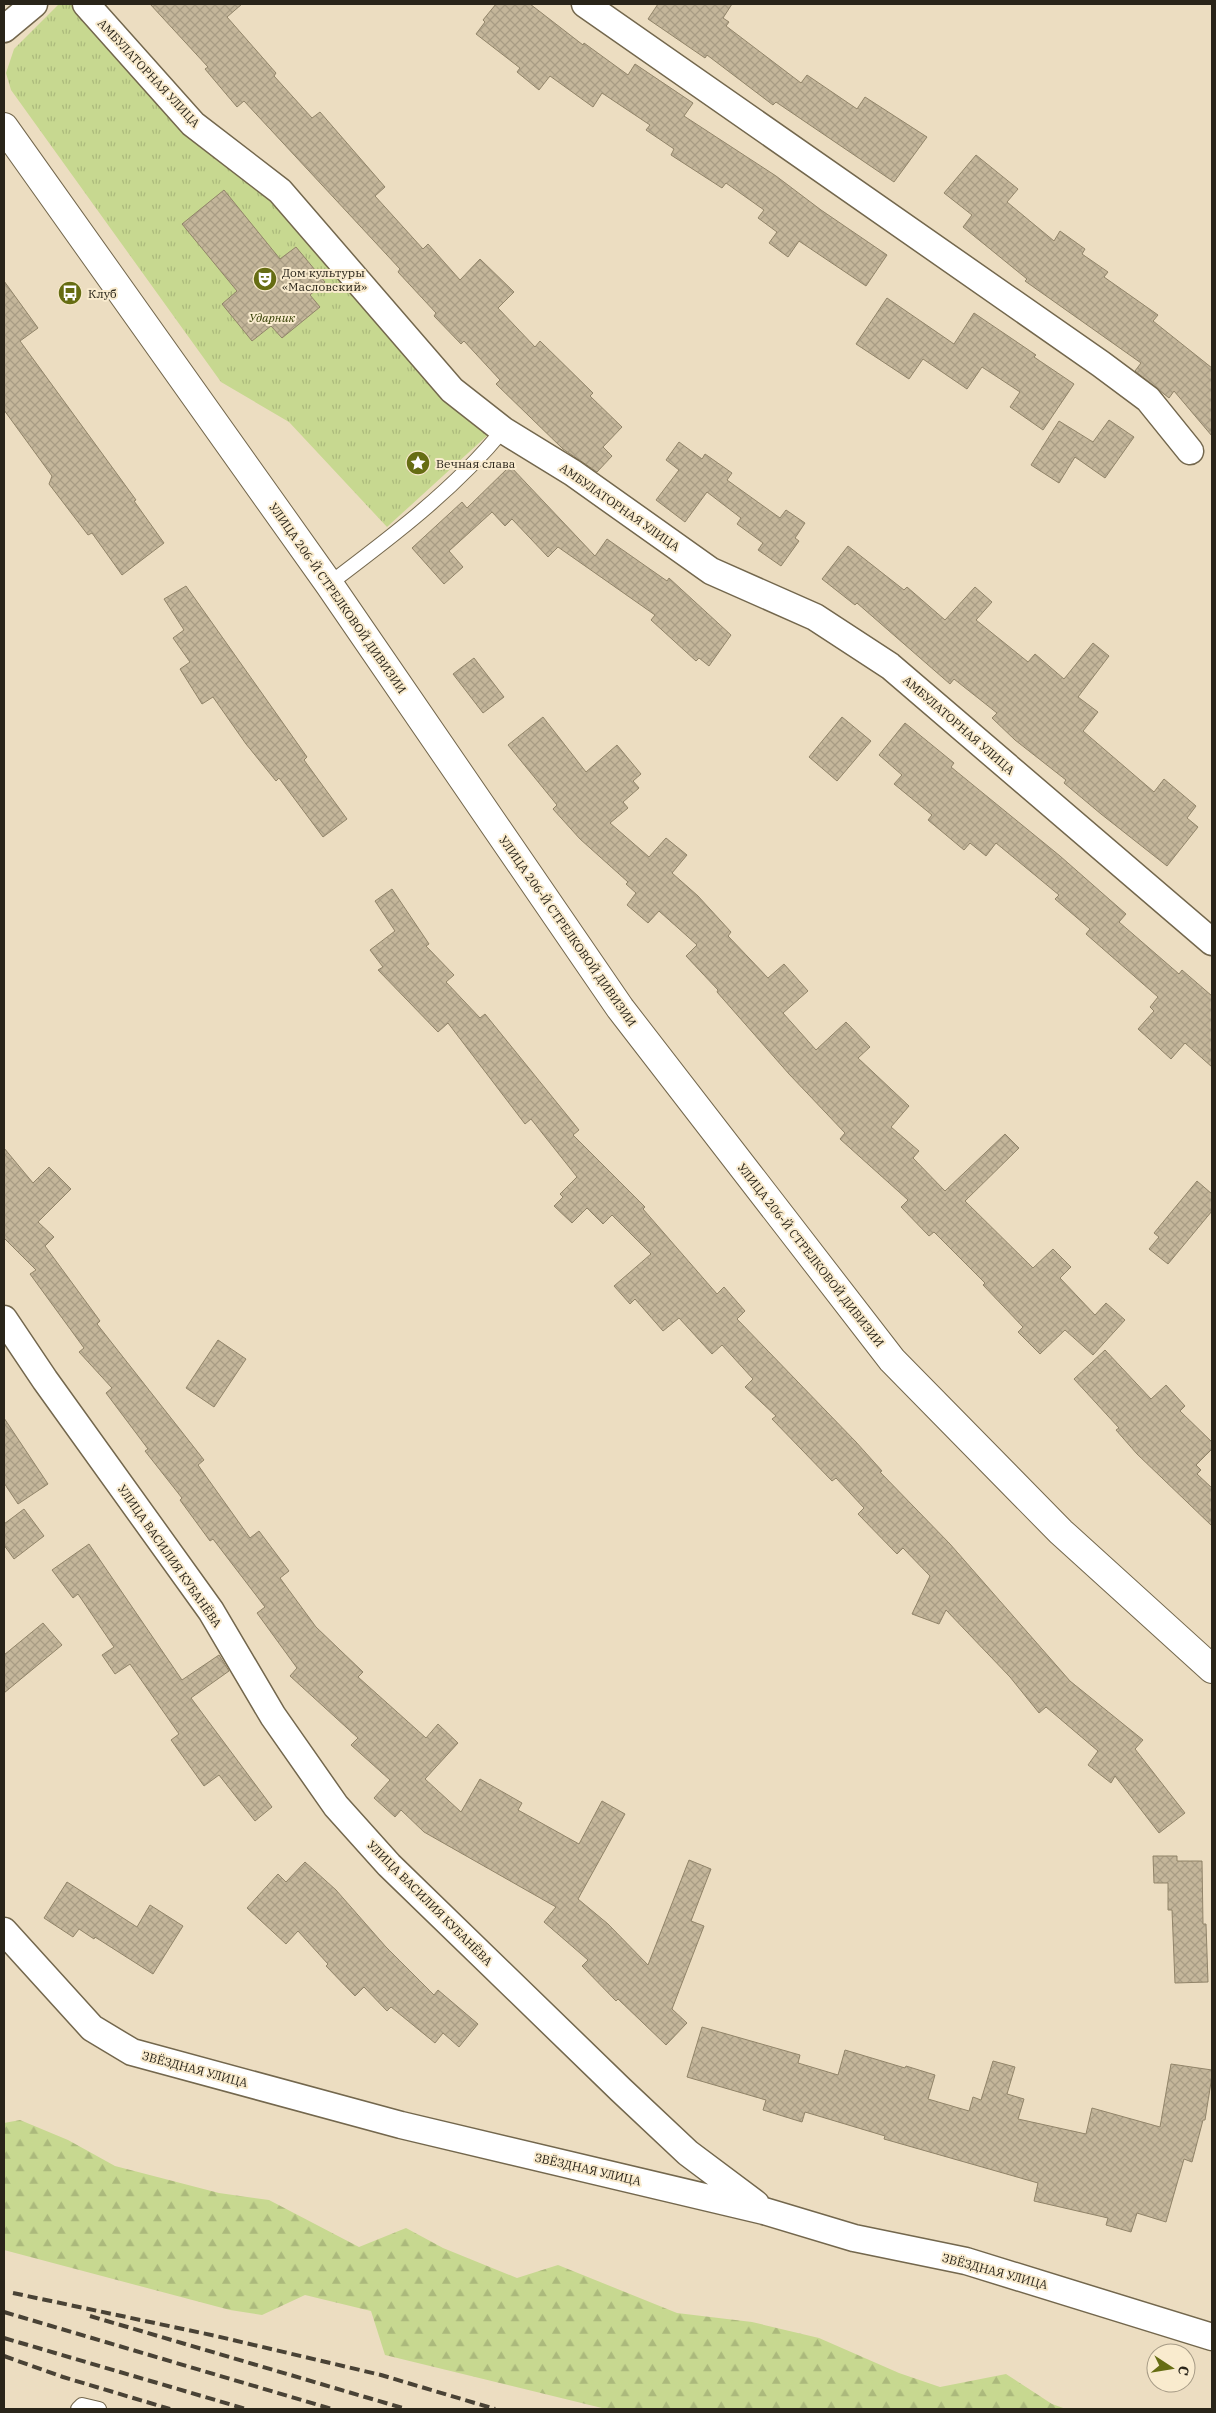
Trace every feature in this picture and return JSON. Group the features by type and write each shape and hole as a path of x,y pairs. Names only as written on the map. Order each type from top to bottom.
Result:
{"main road":[{"name":"УЛИЦА 206-Й СТРЕЛКОВОЙ ДИВИЗИИ","path":"4,127 329,584 620,1008 892,1360 1061,1532 1212,1668"}],"street":[{"path":"4,29 34,4"},
{"name":"АМБУЛАТОРНАЯ УЛИЦА","path":"86,4 193,124 280,191 452,390 503,430 573,473 711,571 815,617 890,666 1212,942"},
{"path":"585,4 1101,364 1148,399 1190,451"},
{"name":"УЛИЦА ВАСИЛИЯ КУБАНЁВА","path":"4,1319 45,1380 211,1611 272,1716 336,1806 389,1865 621,2090 688,2153 764,2210"},
{"name":"ЗВЁЗДНАЯ УЛИЦА","path":"4,1932 92,2028 132,2052 401,2125 764,2210 854,2238 966,2260 1212,2337"}],"lane":[{"path":"329,584 403,526 481,457 503,430"},
{"path":"78,2409 82,2404 99,2409"}],"green space":[{"name":"Ударник","path":"59,4 75,4 270,196 490,433 387,527 289,422 221,382 11,90 6,73 14,49"},
{"path":"20,2120 68,2140 115,2166 219,2193 269,2200 359,2247 406,2228 443,2248 517,2278 558,2265 677,2313 752,2322 819,2338 899,2373 940,2387 1006,2374 1052,2404 1066,2409 606,2409 385,2355 371,2311 305,2295 262,2315 230,2310 4,2250 4,2123"}],"building":[{"path":"150,4 242,4 227,17 276,73 274,76 312,118 320,112 385,187 375,196 423,249 428,244 460,280 480,259 514,292 498,308 535,347 540,341 593,393 590,396 622,427 603,447 612,456 597,472 563,449 496,384 500,380 464,341 461,344 434,316 436,313 398,272 400,269 244,101 237,107 205,69 208,67"},
{"path":"496,4 530,4 583,45 584,43 628,75 635,64 693,103 684,116 776,176 821,210 887,255 866,286 799,241 788,257 769,243 777,232 758,218 764,210 726,183 722,188 671,155 674,149 646,130 650,125 602,93 593,107 550,76 539,90 517,72 520,68 476,34 485,22 483,20"},
{"path":"658,4 732,4 723,18 729,22 726,26 801,83 807,75 857,109 865,97 927,137 894,182 776,102 773,105 707,55 705,58 648,19"},
{"path":"976,155 1018,189 1007,202 1054,241 1060,231 1085,249 1082,254 1108,272 1104,277 1158,315 1153,321 1212,368 1212,436 1174,391 1169,398 1135,371 1141,363 1025,281 1027,279 963,227 972,215 944,193"},
{"path":"224,190 280,259 296,247 325,282 310,295 320,307 282,338 271,326 252,341 222,304 237,291 182,224"},
{"path":"4,281 38,328 20,341 136,500 134,501 164,543 122,575 92,533 88,535 49,484 52,476 4,410"},
{"path":"887,298 954,344 974,313 1036,355 1034,357 1074,384 1043,430 1010,407 1020,392 982,367 967,389 923,359 909,379 856,344"},
{"path":"1109,420 1134,437 1105,478 1075,457 1059,483 1031,465 1059,421 1093,442"},
{"path":"679,442 702,459 705,454 732,473 727,480 780,518 786,510 805,523 795,538 799,541 781,566 758,550 763,543 737,524 741,518 707,492 685,522 656,500 679,470 666,460"},
{"path":"510,466 595,556 607,539 667,581 669,578 731,635 709,666 699,658 696,661 651,620 655,615 558,547 548,557 512,519 505,526 492,512 449,551 463,567 444,584 412,548 462,502 467,508"},
{"path":"848,546 904,590 907,587 945,620 975,587 992,602 976,620 1028,662 1035,654 1064,679 1093,643 1109,656 1078,697 1098,712 1083,731 1154,792 1164,779 1196,806 1187,818 1198,827 1167,866 1101,814 1064,783 1066,780 1015,740 992,718 997,713 954,679 950,684 857,603 855,605 822,579"},
{"path":"186,586 307,757 304,760 347,819 323,837 279,778 276,781 246,744 213,697 202,704 180,669 190,662 173,638 184,630 164,599"},
{"path":"474,658 504,697 483,713 453,674"},
{"path":"543,717 586,772 617,745 641,774 633,781 639,788 623,802 628,808 610,823 649,857 666,838 687,855 672,873 698,896 731,932 728,936 768,978 784,964 808,991 783,1013 816,1050 846,1022 870,1047 858,1058 909,1106 891,1127 919,1151 913,1158 945,1191 1005,1134 1019,1148 965,1201 1033,1268 1053,1249 1071,1267 1060,1278 1095,1315 1106,1303 1125,1320 1093,1355 1065,1330 1040,1354 1018,1332 1023,1327 983,1285 985,1283 934,1232 929,1236 901,1207 908,1200 840,1139 845,1133 789,1074 717,992 718,990 686,956 697,945 659,911 648,923 627,905 636,893 626,884 628,882 580,839 553,809 557,805 508,745"},
{"path":"842,717 871,741 837,781 809,757"},
{"path":"905,723 954,763 951,767 1060,856 1126,914 1119,922 1179,974 1182,970 1212,996 1212,1067 1185,1043 1171,1059 1138,1029 1154,1011 1150,1007 1158,997 1086,934 1090,929 1055,899 1059,895 996,843 986,856 970,843 964,850 928,820 932,815 894,784 902,775 879,755"},
{"path":"392,889 429,944 426,946 454,975 446,982 480,1018 485,1014 579,1130 573,1135 645,1207 643,1209 717,1294 724,1287 745,1311 737,1319 856,1442 882,1471 880,1472 950,1544 1070,1681 1143,1740 1135,1749 1185,1813 1159,1833 1115,1776 1111,1783 1088,1765 1098,1751 1046,1707 1039,1713 1010,1677 946,1610 939,1624 912,1614 930,1576 903,1548 897,1554 858,1514 864,1508 836,1478 832,1481 772,1419 776,1416 745,1387 753,1379 722,1345 712,1354 679,1318 663,1331 635,1299 630,1304 614,1286 651,1254 612,1215 603,1224 587,1208 572,1223 554,1206 563,1197 560,1194 577,1177 531,1119 525,1124 448,1023 438,1032 378,970 383,967 370,950 395,931 375,901"},
{"path":"4,1148 33,1183 49,1167 71,1189 38,1222 54,1237 45,1246 100,1321 97,1324 204,1460 198,1465 250,1538 259,1531 289,1571 280,1578 316,1627 363,1672 358,1677 426,1738 438,1724 458,1743 425,1779 461,1812 480,1779 522,1803 518,1810 579,1844 602,1801 625,1814 578,1899 608,1924 648,1965 689,1860 711,1869 691,1921 704,1926 672,2009 687,2023 666,2045 618,1999 616,2001 582,1966 588,1960 544,1922 556,1907 424,1832 401,1810 395,1817 374,1798 390,1780 351,1745 358,1738 290,1676 297,1668 257,1613 265,1607 213,1539 210,1541 180,1500 182,1498 145,1451 148,1449 106,1393 112,1388 79,1352 84,1348 30,1274 36,1270 4,1238"},
{"path":"1197,1181 1212,1194 1212,1211 1168,1264 1149,1249 1159,1237 1154,1233"},
{"path":"218,1340 246,1359 214,1407 186,1388"},
{"path":"1105,1350 1151,1399 1166,1385 1185,1406 1180,1411 1212,1442 1212,1449 1196,1465 1201,1470 1197,1474 1212,1488 1212,1526 1137,1454 1116,1430 1119,1428 1074,1379"},
{"path":"4,1418 48,1484 18,1504 4,1483"},
{"path":"24,1509 44,1536 14,1559 4,1545 4,1524"},
{"path":"89,1544 182,1680 219,1655 229,1671 191,1698 272,1807 255,1821 219,1775 204,1786 171,1740 179,1734 130,1664 115,1674 102,1655 114,1647 78,1594 73,1598 52,1570"},
{"path":"43,1623 62,1645 4,1693 4,1655"},
{"path":"1153,1856 1177,1856 1177,1861 1202,1861 1203,1924 1206,1924 1208,1982 1175,1983 1172,1910 1168,1910 1168,1883 1154,1883"},
{"path":"305,1862 336,1890 386,1947 434,1995 438,1990 478,2024 459,2047 443,2033 435,2043 391,2007 387,2011 364,1987 355,1996 326,1966 328,1964 298,1931 286,1944 247,1908 278,1874 286,1882"},
{"path":"67,1882 137,1927 150,1905 183,1926 153,1974 95,1937 94,1939 79,1929 73,1937 44,1918"},
{"path":"702,2027 800,2055 798,2063 838,2075 845,2050 935,2075 928,2099 969,2111 973,2097 981,2100 993,2061 1015,2067 1007,2094 1024,2099 1018,2119 1086,2134 1092,2108 1160,2127 1171,2064 1212,2070 1212,2076 1205,2120 1203,2120 1192,2162 1184,2159 1166,2222 1137,2213 1131,2232 1106,2225 1108,2218 1034,2201 1038,2183 884,2139 885,2136 805,2112 802,2122 763,2110 766,2100 687,2077"}],"railway":[{"path":"13,2293 216,2336 381,2375 495,2409"},
{"path":"4,2312 332,2409"},
{"path":"90,2316 406,2409"},
{"path":"4,2338 246,2409"},
{"path":"4,2356 63,2377 170,2409"}],"place":[{"name":"Дом культуры «Масловский»","path":"265,279"},
{"name":"Клуб","path":"70,293"},
{"name":"Вечная слава","path":"418,463"}]}
